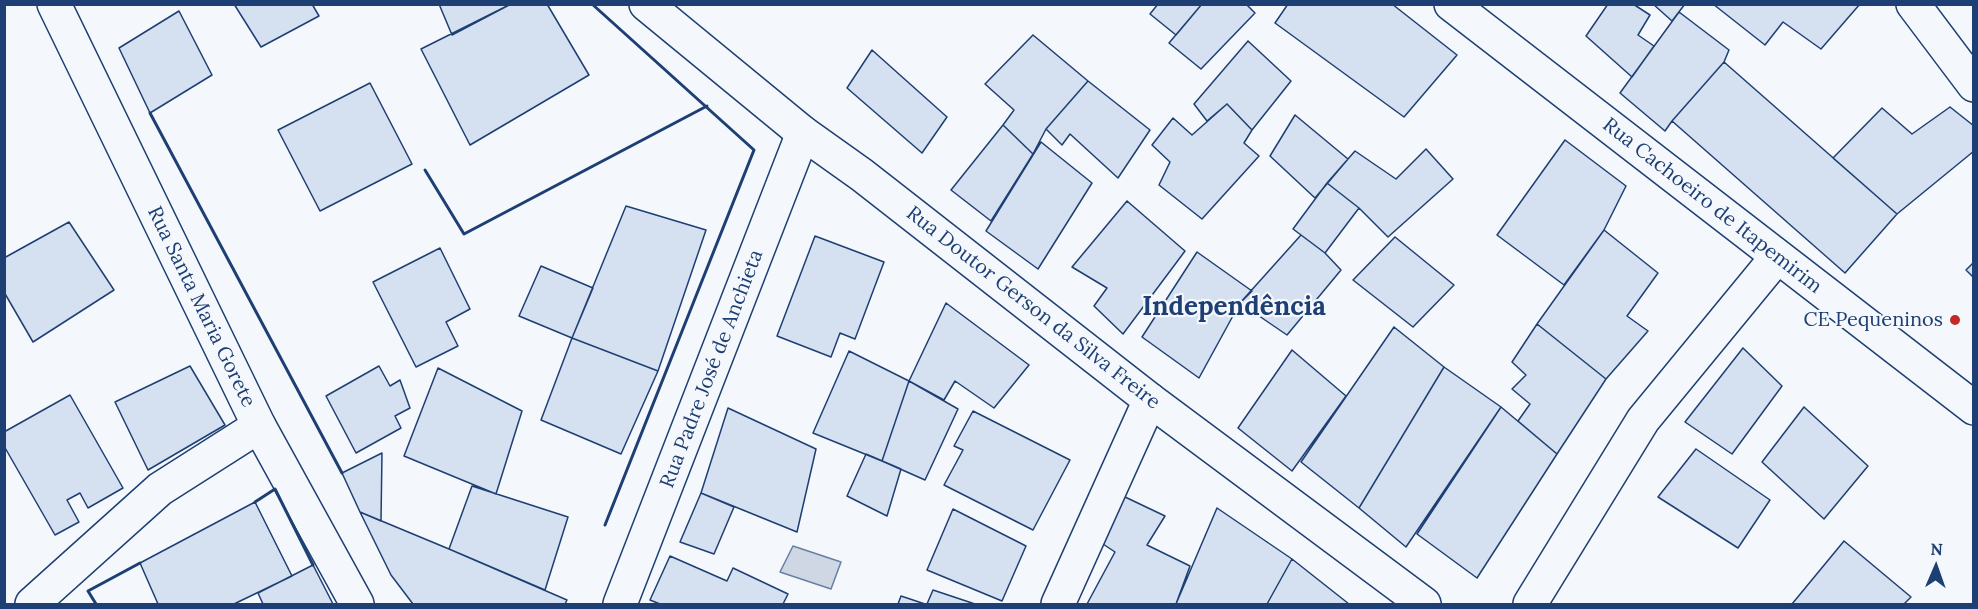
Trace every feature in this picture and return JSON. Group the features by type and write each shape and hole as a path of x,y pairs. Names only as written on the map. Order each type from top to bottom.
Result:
{"street":[{"name":"Rua Santa Maria Gorete","path":"54,4 259,426 357,604"},
{"name":"Rua Doutor Gerson da Silva Freire","path":"646,4 803,133 862,175 1150,400 1424,604"},
{"name":"Rua Cachoeiro de Itapemirim","path":"1451,4 1974,408"},
{"path":"1913,4 1974,85"},
{"name":"Rua Padre José de Anchieta","path":"620,604 803,133"},
{"path":"1530,604 1643,420 1777,257"},
{"path":"1058,604 1150,400"},
{"path":"32,604 160,489 259,426"}],"shaded area":[{"path":"793,546 841,562 831,589 780,572"}],"building":[{"path":"234,4 312,4 319,16 261,47"},
{"path":"439,4 511,4 452,35"},
{"path":"511,4 547,4 589,75 470,145 421,49"},
{"path":"1158,4 1202,4 1176,35 1150,14"},
{"path":"1202,4 1246,4 1255,13 1201,69 1169,43"},
{"path":"1288,4 1392,4 1457,55 1404,117 1275,23"},
{"path":"1608,4 1633,4 1650,15 1638,35 1654,46 1632,77 1586,36"},
{"path":"1653,4 1685,4 1672,21"},
{"path":"1713,4 1860,4 1821,49 1783,22 1765,45"},
{"path":"179,11 212,75 150,113 119,48"},
{"path":"1679,12 1729,50 1724,62 1665,131 1620,93"},
{"path":"1033,35 1088,81 1046,129 1033,154 1003,125 1014,110 985,84"},
{"path":"1248,41 1291,81 1252,130 1227,104 1207,121 1194,104"},
{"path":"872,50 947,117 922,153 847,88"},
{"path":"1724,62 1897,214 1845,273 1672,121"},
{"path":"1088,81 1150,130 1118,178 1070,134 1062,145 1046,129"},
{"path":"370,83 412,164 320,211 278,130"},
{"path":"1227,104 1252,130 1244,143 1259,156 1202,219 1159,185 1170,162 1152,145 1173,118 1192,135"},
{"path":"1950,107 1974,126 1974,151 1897,214 1833,158 1882,108 1912,134"},
{"path":"1295,115 1348,159 1315,198 1270,156"},
{"path":"1003,125 1033,154 991,221 951,190"},
{"path":"1565,140 1626,186 1604,230 1564,285 1497,235"},
{"path":"1041,142 1092,183 1038,269 986,231"},
{"path":"1426,149 1453,179 1388,237 1359,208 1327,183 1355,151 1396,179"},
{"path":"1327,183 1359,208 1325,253 1293,229"},
{"path":"1127,201 1185,251 1123,334 1094,306 1107,288 1072,267"},
{"path":"626,206 706,230 658,371 572,338"},
{"path":"69,222 114,290 33,342 4,292 4,258"},
{"path":"1604,230 1658,273 1627,316 1648,331 1606,379 1537,324"},
{"path":"1301,235 1325,253 1341,270 1287,335 1240,303"},
{"path":"815,236 884,262 855,339 840,333 831,357 777,336"},
{"path":"1395,237 1454,285 1413,327 1353,280"},
{"path":"440,248 470,309 446,322 458,346 416,367 373,282"},
{"path":"1197,252 1252,291 1240,303 1199,378 1142,337"},
{"path":"1974,262 1974,278 1966,270"},
{"path":"541,266 593,288 572,338 519,316"},
{"path":"946,303 1029,365 994,408 955,381 944,400 909,381"},
{"path":"1537,324 1606,379 1557,454 1518,421 1530,404 1512,389 1526,375 1512,362"},
{"path":"1394,327 1444,367 1359,508 1301,462"},
{"path":"572,338 658,371 621,454 541,420"},
{"path":"1743,348 1782,386 1732,454 1685,422"},
{"path":"1292,350 1346,396 1292,471 1238,428"},
{"path":"849,351 909,381 882,461 813,433"},
{"path":"190,366 225,425 148,470 115,402"},
{"path":"379,366 390,386 400,380 410,408 395,416 401,428 356,453 326,396"},
{"path":"1444,367 1501,407 1406,547 1359,508"},
{"path":"438,368 522,411 496,494 404,456"},
{"path":"909,381 958,409 925,480 882,461"},
{"path":"70,395 123,488 88,508 80,493 67,500 79,522 55,535 4,446 4,432"},
{"path":"1501,407 1557,454 1477,578 1417,534"},
{"path":"1804,407 1868,466 1824,519 1762,462"},
{"path":"728,408 816,449 797,532 701,493"},
{"path":"973,411 1070,460 1033,530 944,485 963,450 954,446"},
{"path":"1696,449 1770,500 1738,548 1658,497"},
{"path":"382,453 381,521 360,512 342,473"},
{"path":"866,454 901,469 887,516 847,496"},
{"path":"472,486 568,517 545,590 449,549"},
{"path":"701,493 734,507 714,554 680,542"},
{"path":"1123,496 1165,516 1147,545 1190,566 1176,604 1087,604 1115,552 1100,542"},
{"path":"255,502 292,576 234,604 158,604 140,563"},
{"path":"1217,508 1292,559 1267,604 1176,604"},
{"path":"953,509 1026,546 1002,601 927,570"},
{"path":"360,512 567,600 565,604 413,604 391,575"},
{"path":"1844,541 1911,597 1904,604 1792,604"},
{"path":"670,556 727,581 733,568 788,594 783,604 660,604 650,600"},
{"path":"1292,559 1349,604 1267,604"},
{"path":"313,565 333,604 263,604 258,593"},
{"path":"933,590 975,604 927,604"},
{"path":"901,596 925,604 898,604"}],"wall":[{"path":"592,4 754,150 605,525"},
{"path":"425,170 464,234 707,106"},
{"path":"150,113 342,473"},
{"path":"255,502 275,489 313,565"},
{"path":"96,604 88,591 140,563"}],"place":[{"name":"CE Pequeninos","path":"1955,320"}],"district":[{"name":"Independência","path":"1234,308"}]}
